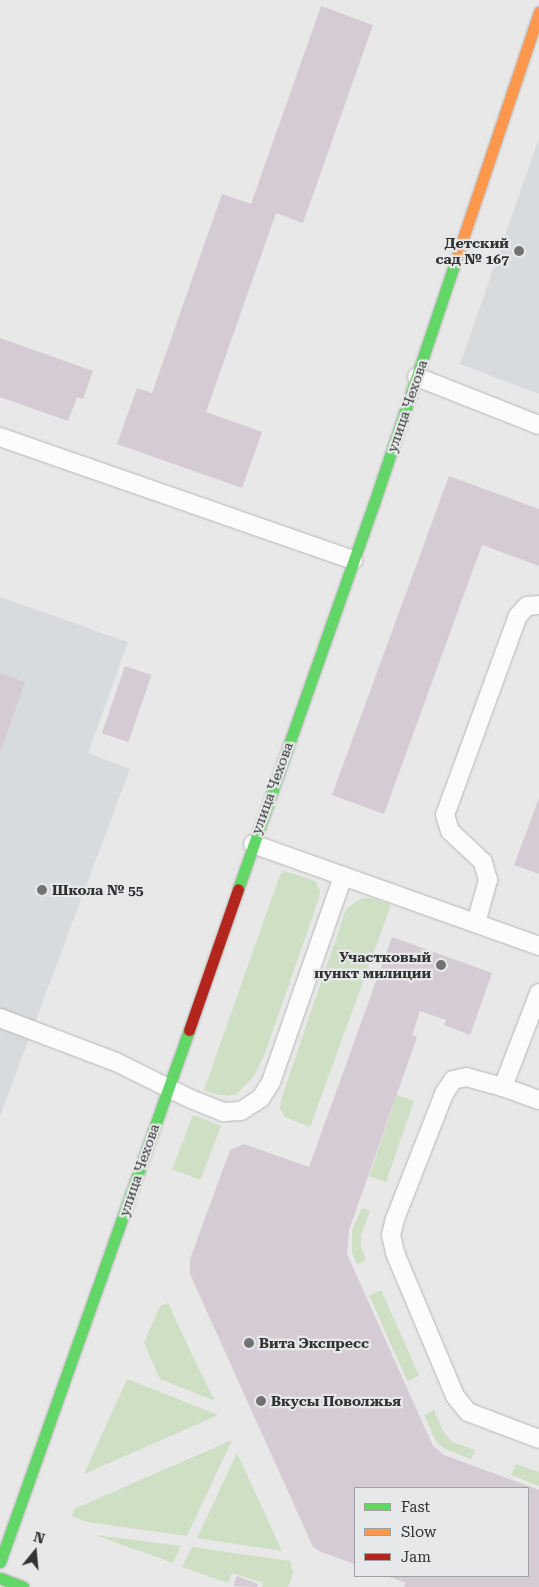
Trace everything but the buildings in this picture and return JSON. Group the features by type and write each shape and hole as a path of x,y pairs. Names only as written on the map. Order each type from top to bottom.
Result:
{"street":[{"name":"улица Чехова","path":"0,1562 83,1332 417,377 539,12"},
{"path":"0,1578 24,1587"}],"lane":[{"path":"417,377 539,425"},
{"path":"0,437 353,560"},
{"path":"476,923 488,880 483,862 450,831 444,815 518,616 528,606 539,605"},
{"path":"253,844 539,946"},
{"path":"0,1018 116,1062 191,1099 223,1112 241,1111 261,1098 271,1082 343,876"},
{"path":"503,1087 539,993"},
{"path":"539,1100 503,1087 466,1077 453,1080 444,1094 395,1219 391,1235 395,1252 455,1396 468,1412 539,1439"}],"shaded area":[{"name":"Детский сад № 167","path":"539,138 539,394 460,364"},
{"name":"Школа № 55","path":"0,597 128,642 88,753 130,769 0,1116"}],"green space":[{"path":"285,871 315,881 320,890 319,898 264,1056 254,1076 237,1094 229,1096 215,1094 204,1090 280,875"},
{"path":"362,898 371,898 391,905 310,1127 285,1117 280,1108 282,1097 346,909"},
{"path":"397,1095 414,1101 386,1182 369,1176"},
{"path":"193,1115 221,1126 200,1180 172,1169"},
{"path":"362,1208 370,1211 361,1235 361,1247 366,1260 357,1264 352,1253 352,1230"},
{"path":"381,1290 419,1376 407,1381 369,1295"},
{"path":"168,1303 215,1401 160,1379 144,1343 160,1306"},
{"path":"127,1379 218,1415 84,1474"},
{"path":"434,1410 444,1433 452,1442 475,1450 471,1459 445,1449 436,1441 424,1415"},
{"path":"232,1440 187,1536 87,1522 72,1516 74,1509"},
{"path":"237,1453 282,1551 197,1538"},
{"path":"516,1464 539,1472 539,1486 511,1475"},
{"path":"95,1535 181,1546 173,1563"},
{"path":"192,1547 290,1561 293,1573 288,1587 262,1587 263,1583 232,1573 228,1583 182,1567"}],"traffic: fast":[{"path":"238,889 374,503 456,259"},
{"path":"0,1562 189,1030"},
{"path":"0,1578 23,1587"}],"traffic: slow":[{"path":"456,259 539,12"}],"traffic: jam":[{"path":"189,1030 238,889"}],"place":[{"name":"Детский сад № 167","path":"519,251"},
{"name":"Школа № 55","path":"42,890"},
{"name":"Участковый пункт милиции","path":"441,965"},
{"name":"Вита Экспресс","path":"249,1343"},
{"name":"Вкусы Поволжья","path":"261,1401"}]}
